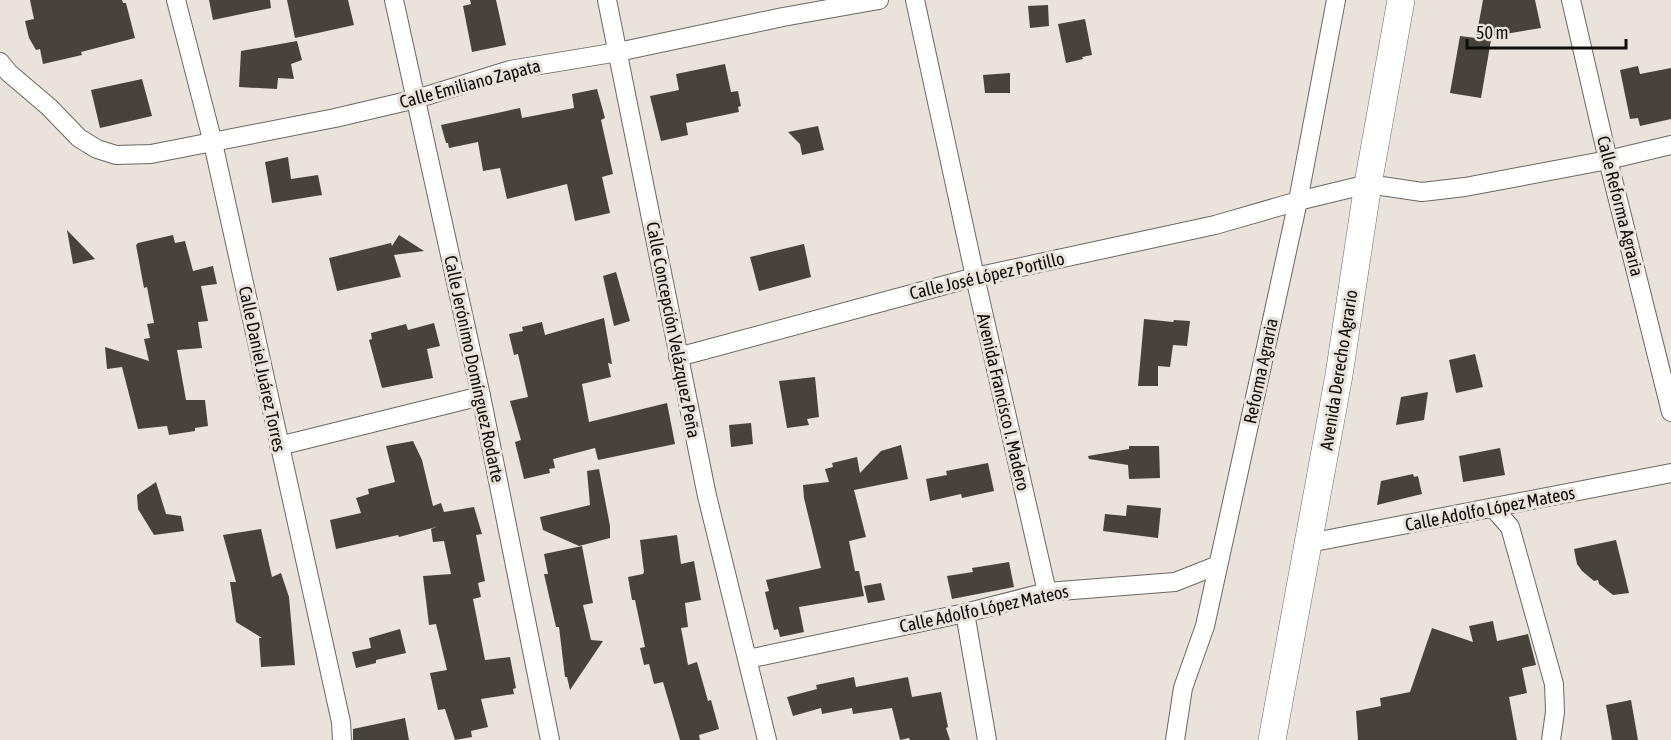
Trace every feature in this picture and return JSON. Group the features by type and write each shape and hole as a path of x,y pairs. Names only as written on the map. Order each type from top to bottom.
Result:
{"street":[{"name":"Calle Daniel Juárez Torres","path":"176,0 213,143 341,722 342,740"},
{"name":"Calle Jerónimo Domínguez Rodarte","path":"394,0 481,396 550,740"},
{"name":"Calle Concepción Velázquez Peña","path":"607,0 707,496 767,740"},
{"name":"Calle Emiliano Zapata","path":"0,62 79,138 98,149 116,155 151,154 213,143 416,99 510,70 618,52 783,17 879,0"},
{"name":"Avenida Francisco I. Madero","path":"915,0 1047,592"},
{"name":"Reforma Agraria","path":"1175,740 1183,688 1205,626 1298,201 1336,0"},
{"name":"Avenida Derecho Agrario","path":"1272,740 1339,375 1368,184 1401,0"},
{"name":"Calle Reforma Agraria","path":"1571,0 1671,412"},
{"path":"1368,184 1422,192 1465,187 1608,160 1671,145"},
{"name":"Calle José López Portillo","path":"678,357 975,277 1215,225 1368,184"},
{"path":"279,446 481,396"},
{"name":"Calle Adolfo López Mateos","path":"1309,543 1671,473"},
{"path":"1494,509 1510,527 1554,684 1555,712 1551,740"},
{"name":"Calle Adolfo López Mateos","path":"748,659 965,613 1047,592 1175,582 1218,565"},
{"path":"965,613 987,740"}],"building":[{"path":"30,0 122,0 126,3 135,38 81,52 82,55 43,64 40,49 36,50 29,38 25,21 34,19"},
{"path":"209,0 270,0 271,8 213,20"},
{"path":"287,0 348,0 354,25 295,38"},
{"path":"470,0 496,0 506,45 472,52 463,6 471,4"},
{"path":"1483,0 1535,0 1541,28 1481,38 1491,40 1481,98 1450,93 1460,36 1476,38"},
{"path":"1048,5 1049,26 1030,28 1028,6"},
{"path":"1085,19 1092,55 1066,63 1058,24"},
{"path":"297,41 302,60 291,64 294,79 278,78 277,89 239,87 241,51"},
{"path":"725,64 731,92 738,91 741,106 738,107 739,112 686,123 688,135 661,141 650,96 679,90 676,74"},
{"path":"1638,66 1640,74 1671,68 1671,119 1640,126 1638,118 1630,119 1620,70"},
{"path":"1010,73 1010,93 985,93 983,75"},
{"path":"142,79 152,116 100,128 91,90"},
{"path":"597,89 605,118 601,120 613,174 602,177 610,213 575,221 567,184 507,199 500,168 483,171 478,142 449,148 446,143 441,125 520,108 522,118 574,108 572,94"},
{"path":"818,126 824,150 802,155 800,144 788,132"},
{"path":"288,157 291,179 318,175 322,195 272,203 265,162"},
{"path":"67,230 95,259 73,264"},
{"path":"173,235 175,243 185,241 193,271 213,266 217,284 201,286 208,321 198,322 202,348 177,350 186,400 205,400 208,426 195,428 195,431 169,435 167,426 138,429 122,367 107,369 105,347 149,361 144,339 150,338 147,324 154,323 147,287 144,288 136,245"},
{"path":"399,235 424,251 394,255 401,277 337,291 329,258 391,243 392,246"},
{"path":"804,244 811,277 759,291 750,257"},
{"path":"616,272 630,321 614,326 603,276"},
{"path":"604,318 612,364 608,363 611,377 582,384 589,422 667,403 675,444 598,460 595,448 553,459 555,468 549,469 550,473 524,479 515,442 521,440 510,401 528,397 518,354 514,355 509,334 523,331 522,327 542,322 545,335"},
{"path":"1144,319 1190,321 1187,346 1173,345 1170,367 1158,366 1158,386 1138,386"},
{"path":"434,323 440,346 427,349 433,378 382,388 369,340 372,339 371,333 406,324 408,330"},
{"path":"1475,354 1483,387 1456,393 1449,360"},
{"path":"815,377 819,417 807,419 809,425 787,428 779,381"},
{"path":"1428,392 1424,420 1396,425 1401,397"},
{"path":"751,423 753,444 731,447 729,425"},
{"path":"413,441 422,460 433,506 441,503 444,512 474,507 482,534 476,535 485,581 478,583 481,597 473,599 485,660 510,657 516,688 513,689 514,694 481,699 488,727 471,731 472,737 455,740 445,709 438,710 430,673 447,670 436,624 429,625 423,576 451,574 444,541 433,542 431,529 436,527 399,537 398,535 336,549 330,520 361,513 356,498 369,494 368,489 395,482 386,446"},
{"path":"901,445 908,479 854,490 866,537 849,541 855,571 859,571 864,596 799,607 804,632 780,637 778,629 774,630 765,592 769,591 766,580 821,568 803,485 829,482 825,469 833,467 832,463 857,457 860,473 881,451"},
{"path":"1129,446 1159,446 1160,478 1129,479 1128,465 1089,459 1088,456 1129,449"},
{"path":"1500,448 1505,475 1463,482 1459,456"},
{"path":"988,463 994,491 962,498 961,494 930,501 926,479 947,475 946,471"},
{"path":"599,469 610,526 610,538 579,546 543,530 540,517 590,505 587,471"},
{"path":"1413,474 1414,477 1418,476 1422,494 1377,505 1381,481"},
{"path":"156,482 166,514 181,516 184,531 154,535 138,509 137,495"},
{"path":"1127,505 1161,508 1158,538 1103,531 1105,514 1126,516"},
{"path":"261,529 272,577 281,573 289,597 295,665 261,667 259,638 262,638 236,622 230,582 236,582 223,535"},
{"path":"677,535 681,564 694,561 701,600 685,603 688,627 681,628 688,665 697,662 719,729 699,735 700,740 680,740 663,682 654,684 649,664 644,665 640,648 645,647 628,577 644,572 640,540"},
{"path":"1616,540 1629,593 1613,595 1599,584 1598,580 1594,581 1582,571 1577,564 1574,549"},
{"path":"582,546 593,603 583,605 591,640 603,641 570,690 567,677 565,677 559,627 556,627 544,574 548,574 544,554"},
{"path":"1009,562 1014,587 952,599 947,576 973,572 972,568"},
{"path":"881,583 885,600 868,603 864,586"},
{"path":"1493,621 1497,641 1528,634 1536,665 1522,668 1527,693 1509,697 1517,740 1358,740 1356,711 1381,706 1380,698 1410,692 1432,628 1473,642 1469,626"},
{"path":"400,629 406,653 376,660 376,663 356,668 352,652 371,648 369,638"},
{"path":"854,677 856,687 908,677 912,697 941,692 950,740 910,740 909,738 900,740 892,708 853,714 852,708 822,714 821,708 793,716 787,697 817,689 816,685"},
{"path":"1631,700 1638,740 1612,740 1606,705"},
{"path":"405,718 409,740 353,740 353,729"}]}
